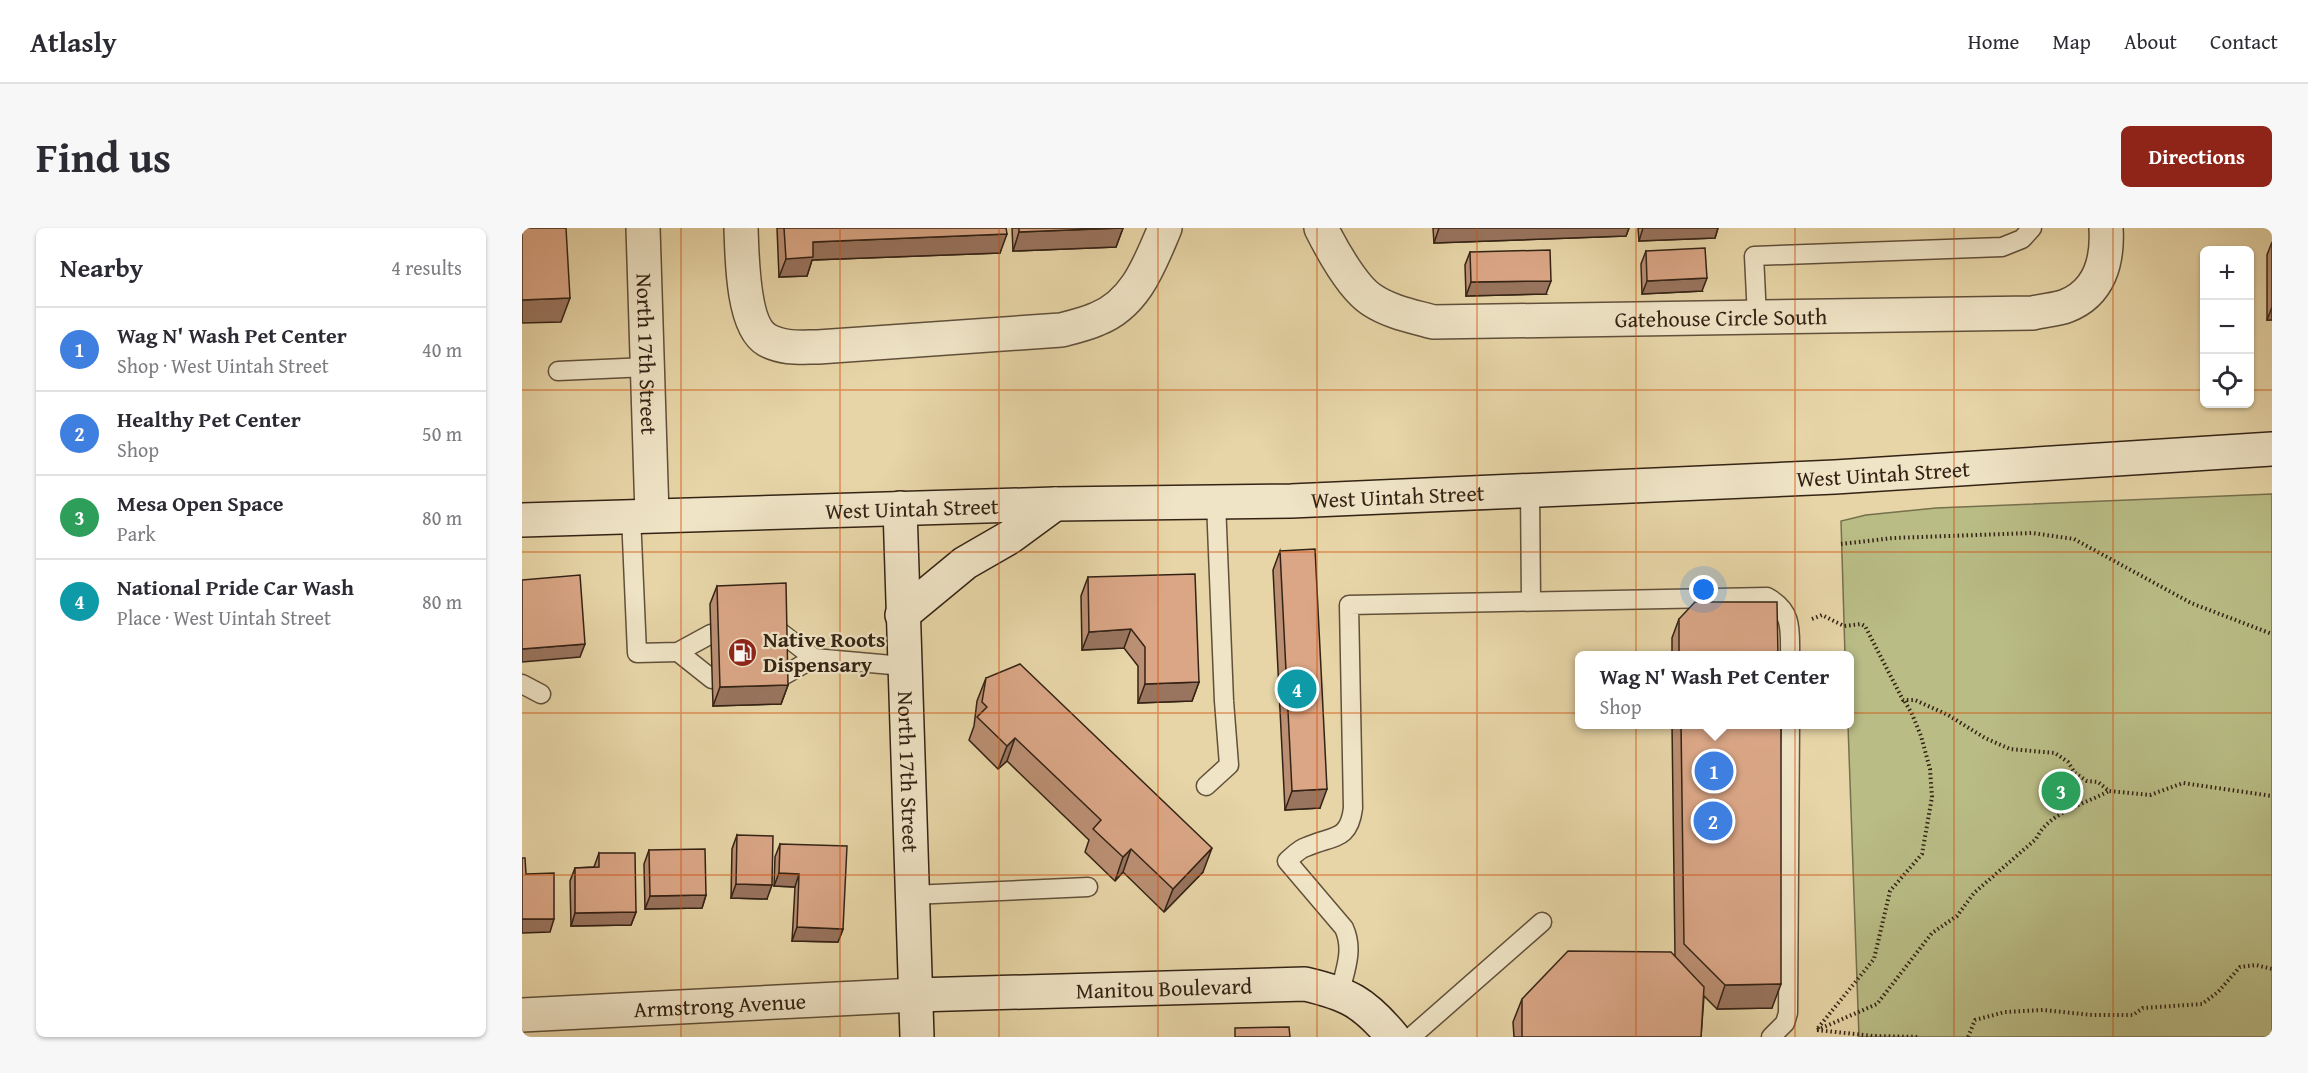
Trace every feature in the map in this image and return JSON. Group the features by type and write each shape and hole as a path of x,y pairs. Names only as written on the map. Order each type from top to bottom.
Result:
{"street":[{"name":"North 17th Street","path":"641,515 647,367 643,228"},
{"path":"741,228 744,288 752,318 765,339 783,346 818,347 1061,330 1099,319 1121,305 1143,278 1165,228"},
{"name":"Gatehouse Circle South","path":"1321,228 1333,252 1370,299 1397,313 1433,322 2033,313 2066,306 2089,293 2104,269 2107,245 2106,228"},
{"name":"West Uintah Street","path":"522,520 1055,504 1291,501 1835,477 2272,449"},
{"path":"902,615 965,563 1010,537 1055,504"},
{"name":"North 17th Street","path":"900,508 903,666 917,1037"},
{"name":"Manitou Boulevard","path":"916,995 1305,984 1340,992 1364,1007 1393,1037"},
{"name":"Armstrong Avenue","path":"522,1015 916,995"}],"lane":[{"path":"1757,317 1754,256 2002,247 2022,239 2032,228"},
{"path":"558,371 647,367"},
{"path":"1530,490 1531,601"},
{"path":"1206,786 1229,765 1224,701 1216,502"},
{"path":"641,515 636,653 678,652 711,634"},
{"path":"1340,992 1350,949 1349,940 1344,928 1287,861 1304,847 1343,833 1351,824 1353,808 1349,605 1767,597 1782,609 1788,618 1790,651"},
{"path":"780,632 814,658 903,666"},
{"path":"678,652 712,679"},
{"path":"781,677 814,658"},
{"path":"522,684 541,694"},
{"path":"1771,1037 1785,1023 1788,1013 1790,729"},
{"path":"912,895 1088,886"},
{"path":"1411,1037 1542,922"}],"path":[{"path":"1841,544 1893,538 2032,533 2074,539 2191,603 2272,634"},
{"path":"1790,629 1822,615 1844,626 1861,624 1865,626 1922,736 1930,769 1932,797 1922,854 1890,891 1874,959 1816,1030"},
{"path":"1904,700 1916,700 1948,715 1985,738 2010,749 2055,753 2067,762 2075,773 2087,781 2097,782 2109,791 2150,795 2183,783 2272,796"},
{"path":"1816,1030 1877,1004 1932,933 1957,916 1974,893 2036,839 2041,830 2062,812 2085,804 2109,791"},
{"path":"1968,1037 1976,1020 2005,1012 2043,1010 2091,1015 2133,1015 2143,1008 2202,1004 2218,992 2240,967 2256,965 2272,969"},
{"path":"1816,1030 1873,1036 1920,1037"}],"green space":[{"path":"2272,494 2272,1037 1859,1037 1848,729 1854,729 1854,651 1845,651 1841,521 1866,515 1936,508"}],"building":[{"path":"522,228 566,228 570,298 522,300"},
{"path":"784,228 1006,228 1007,234 813,242 813,257 786,259"},
{"path":"1019,228 1119,228 1019,232"},
{"path":"1705,248 1707,278 1647,281 1646,251"},
{"path":"1550,250 1551,281 1471,282 1470,252"},
{"path":"1315,549 1327,789 1292,791 1280,551"},
{"path":"1195,574 1199,682 1145,684 1145,647 1131,629 1089,632 1088,577"},
{"path":"580,575 585,644 522,649 522,580"},
{"path":"786,583 788,685 720,687 717,586"},
{"path":"1695,602 1777,602 1778,651 1679,651 1679,619"},
{"path":"1020,664 1212,848 1173,889 1131,849 1123,857 1093,829 1101,820 1015,738 1007,746 977,717 987,707 982,702 986,678"},
{"path":"1681,729 1781,729 1781,984 1725,985 1684,944"},
{"path":"737,835 773,836 772,885 736,884"},
{"path":"780,844 847,846 843,929 797,927 799,874 779,873"},
{"path":"705,849 706,895 650,896 649,850"},
{"path":"599,853 635,853 636,912 575,913 575,868 599,867"},
{"path":"522,858 525,858 526,874 554,873 554,919 522,919"},
{"path":"1568,951 1671,952 1704,987 1701,1037 1522,1037 1522,999"},
{"path":"1289,1027 1290,1037 1235,1037 1235,1028"}],"place":[{"name":"Native Roots Dispensary","path":"742,652"},
{"name":"National Pride Car Wash","path":"1297,689"},
{"name":"Wag N' Wash Pet Center","path":"1714,771"},
{"name":"Mesa Open Space","path":"2061,791"},
{"name":"Healthy Pet Center","path":"1713,821"}]}
